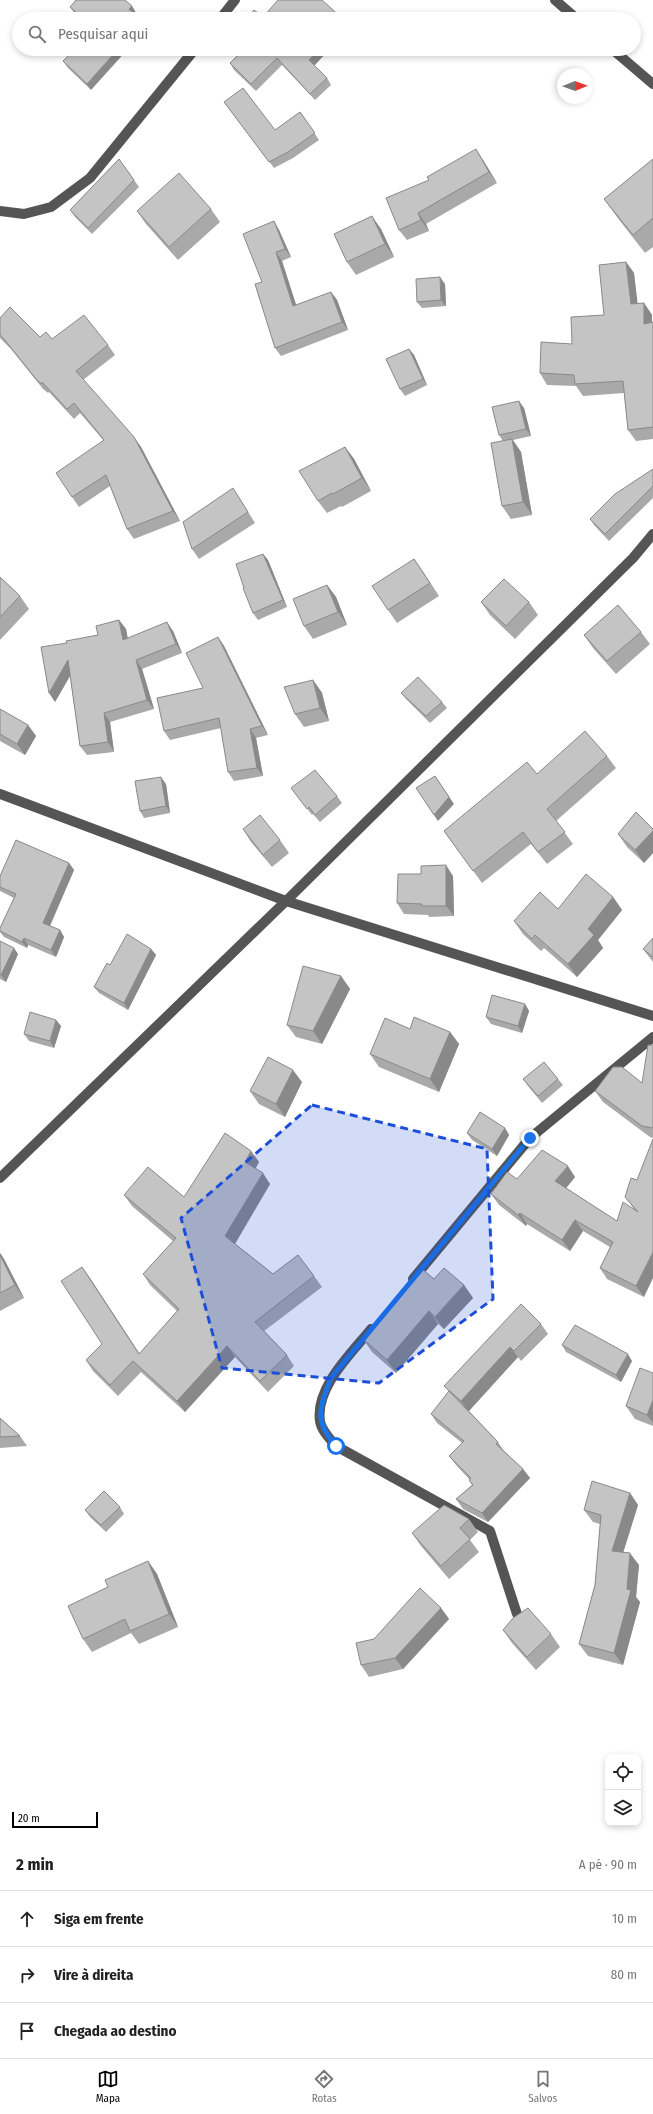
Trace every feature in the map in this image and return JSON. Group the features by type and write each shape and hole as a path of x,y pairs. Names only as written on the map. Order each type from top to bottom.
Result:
{"street":[{"path":"226,12 236,0"},
{"path":"555,0 569,12"},
{"path":"0,211 24,214 51,208 90,178 189,56"},
{"path":"620,56 653,84"},
{"path":"0,1178 286,902 634,558 653,534"},
{"path":"0,794 286,902 653,1016"},
{"path":"407,1285 530,1138 653,1037"},
{"path":"377,1322 331,1378 321,1404 320,1421 327,1436 336,1446 490,1531 517,1614"}],"highlighted area":[{"path":"312,1105 487,1149 493,1299 379,1383 222,1368 181,1218"}],"building":[{"path":"76,0 125,0 132,6 129,9 133,12 76,12 70,7"},
{"path":"278,0 322,0 335,12 267,12"},
{"path":"68,56 112,56 87,84 63,61"},
{"path":"237,56 313,56 309,60 327,78 310,94 277,58 251,84 230,63"},
{"path":"243,88 275,130 300,112 315,133 288,152 269,162 224,102"},
{"path":"476,149 489,172 418,213 421,220 399,230 386,198 429,180 427,177"},
{"path":"119,159 134,180 88,228 70,210"},
{"path":"653,159 653,218 633,235 604,199"},
{"path":"179,173 211,209 169,247 137,211"},
{"path":"372,216 385,244 347,262 334,234"},
{"path":"274,221 285,249 276,252 293,306 331,292 342,322 275,348 255,284 262,282 243,234"},
{"path":"626,262 631,304 644,303 644,324 653,322 653,427 628,430 623,381 575,384 574,375 540,373 541,342 572,344 571,317 604,315 599,265"},
{"path":"440,277 441,300 417,302 416,279"},
{"path":"10,307 40,337 46,332 52,339 84,315 108,345 76,371 134,437 173,511 127,529 106,475 72,497 56,473 104,440 74,403 67,409 42,382 41,384 36,379 0,335 0,318"},
{"path":"409,349 423,379 400,389 386,359"},
{"path":"519,401 526,429 499,435 492,407"},
{"path":"512,439 523,502 502,506 491,443"},
{"path":"345,447 362,478 318,501 299,471"},
{"path":"653,469 653,486 605,534 590,519 615,494"},
{"path":"233,488 248,512 192,549 183,522"},
{"path":"263,554 283,600 253,613 243,588 236,564"},
{"path":"414,559 430,583 388,610 372,586"},
{"path":"0,577 20,596 0,617"},
{"path":"504,579 529,602 506,626 481,602"},
{"path":"327,585 338,612 304,626 293,599"},
{"path":"618,605 641,632 607,661 584,635"},
{"path":"119,620 123,640 167,622 176,644 136,660 147,700 104,713 108,742 80,746 68,660 49,693 41,647 67,643 66,641 98,635 96,626"},
{"path":"218,637 262,726 250,729 257,768 228,772 219,718 164,731 157,698 203,688 186,653"},
{"path":"418,677 442,702 426,716 401,693"},
{"path":"313,680 320,708 295,714 284,687"},
{"path":"0,709 28,725 17,744 0,734"},
{"path":"585,731 607,756 547,809 565,832 538,852 523,832 473,871 444,831 527,762 537,774"},
{"path":"315,770 337,796 315,815 309,807 307,809 291,788"},
{"path":"435,776 449,797 434,815 416,788"},
{"path":"161,777 166,806 140,811 135,781"},
{"path":"636,812 653,829 653,831 635,850 618,834"},
{"path":"260,815 280,840 263,855 243,829"},
{"path":"16,840 69,863 43,923 60,930 51,950 24,938 22,942 0,931 16,894 0,887 0,876"},
{"path":"446,865 446,906 422,906 422,904 397,903 398,874 421,874 421,866"},
{"path":"586,874 613,897 588,929 594,935 568,964 535,935 532,939 514,921 540,892 558,909"},
{"path":"127,934 151,949 124,1003 94,987 107,963 110,965"},
{"path":"653,938 653,957 643,949"},
{"path":"0,941 14,948 1,975 0,974"},
{"path":"303,966 341,976 313,1031 287,1025"},
{"path":"492,995 525,1004 518,1026 486,1017"},
{"path":"30,1012 56,1020 50,1041 24,1034"},
{"path":"414,1017 450,1032 430,1079 370,1054 385,1018 410,1029"},
{"path":"648,1045 653,1045 653,1128 642,1126 595,1091 613,1067 622,1067 642,1083"},
{"path":"268,1057 293,1070 276,1104 250,1091"},
{"path":"544,1062 558,1079 538,1096 523,1079"},
{"path":"480,1112 505,1128 492,1149 467,1133"},
{"path":"225,1133 251,1151 245,1162 263,1173 225,1236 273,1274 298,1255 314,1276 255,1322 287,1355 260,1381 227,1346 177,1401 133,1361 110,1385 86,1360 102,1344 61,1281 82,1267 139,1354 179,1309 143,1274 176,1238 124,1195 148,1167 184,1197"},
{"path":"653,1139 653,1252 636,1286 600,1268 613,1242 575,1220 562,1240 520,1213 518,1215 491,1194 507,1172 517,1179 542,1150 568,1166 555,1181 617,1221 623,1202 638,1212 625,1197 631,1178 637,1180"},
{"path":"0,1255 15,1285 0,1293"},
{"path":"421,1268 434,1279 444,1268 464,1285 435,1317 429,1311 387,1360 363,1339"},
{"path":"521,1304 541,1324 514,1351 510,1347 461,1401 444,1386"},
{"path":"575,1325 628,1354 616,1375 562,1345"},
{"path":"640,1368 653,1373 653,1400 647,1415 626,1406"},
{"path":"449,1391 498,1442 496,1444 523,1469 482,1513 456,1499 473,1485 469,1480 471,1478 449,1456 464,1441 431,1414"},
{"path":"0,1418 20,1436 0,1437"},
{"path":"592,1481 630,1493 612,1551 630,1553 627,1589 631,1590 614,1653 579,1644 595,1585 601,1515 584,1510"},
{"path":"104,1491 120,1507 101,1525 85,1510"},
{"path":"444,1505 469,1519 460,1528 470,1539 441,1566 412,1533"},
{"path":"148,1561 169,1614 130,1631 125,1619 83,1639 68,1606 108,1587 105,1580"},
{"path":"420,1588 441,1608 395,1658 361,1665 356,1643 374,1639"},
{"path":"528,1608 551,1634 527,1657 503,1630 513,1618"}],"route":[{"path":"336,1446 327,1436 320,1421 321,1404 331,1378 530,1138"}]}
